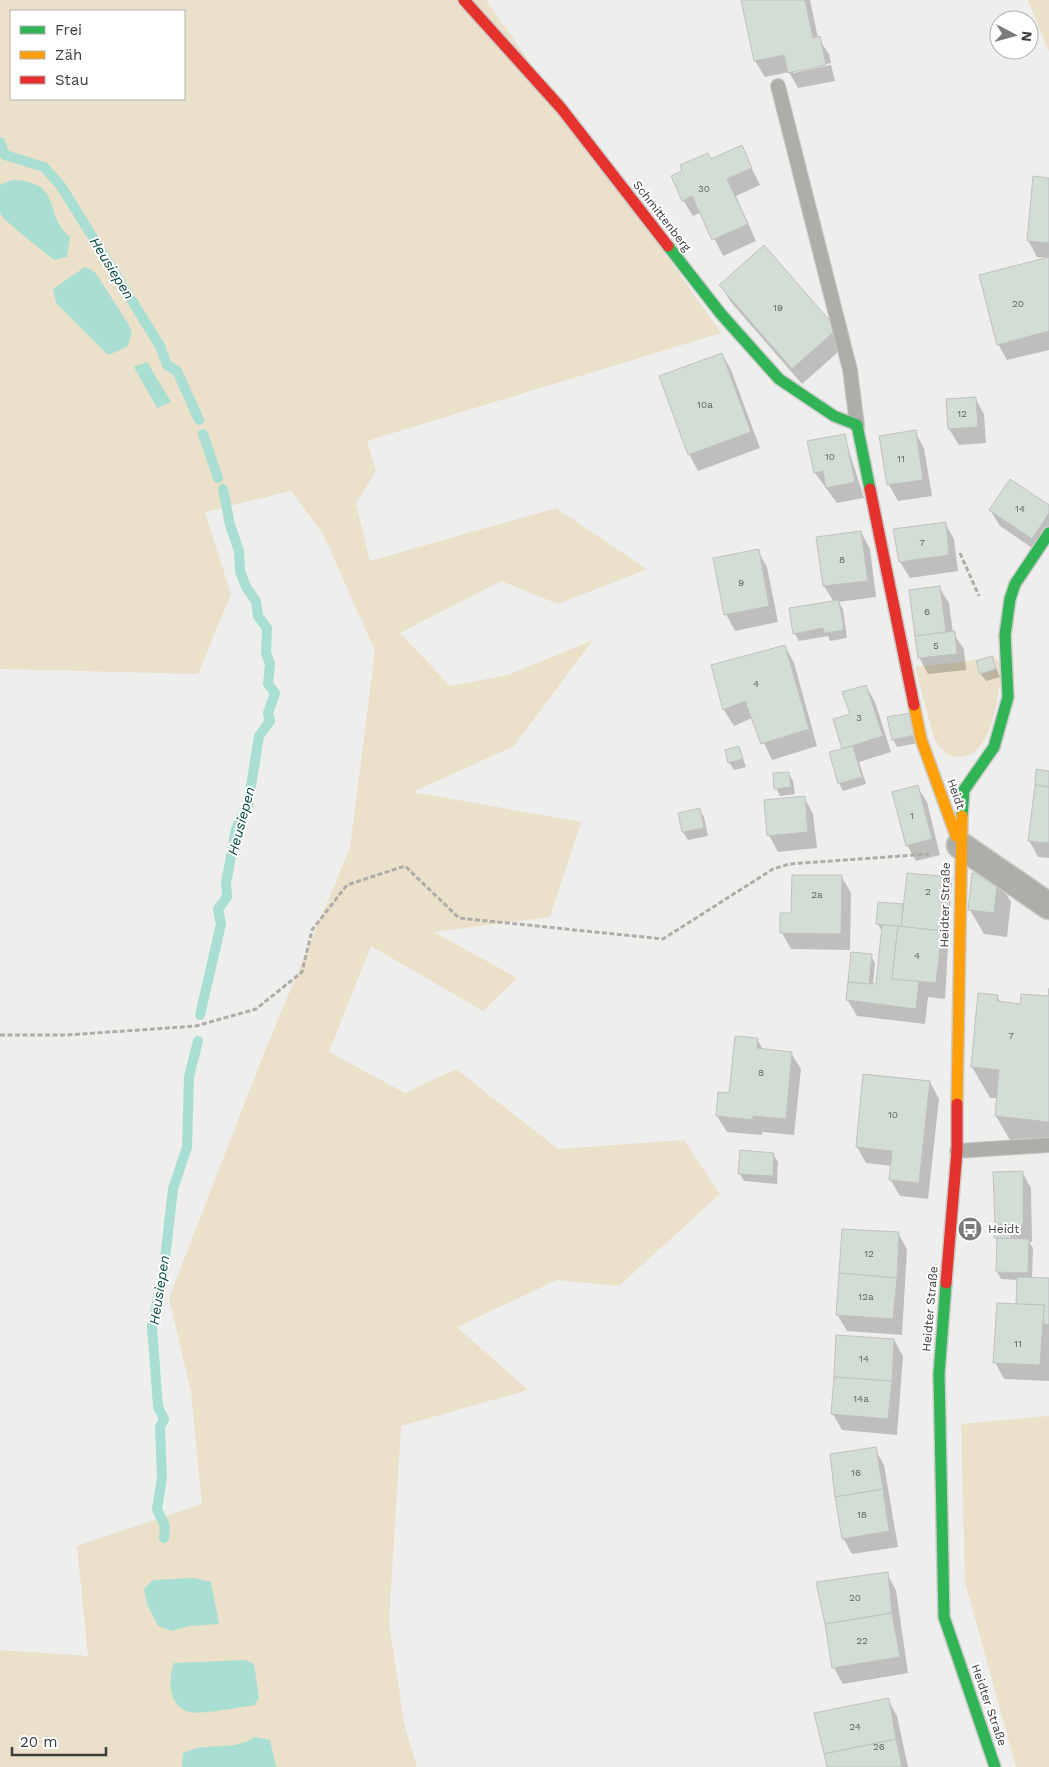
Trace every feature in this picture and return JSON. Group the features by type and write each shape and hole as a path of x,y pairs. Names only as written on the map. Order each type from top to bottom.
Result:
{"street":[{"name":"Schmittenberg","path":"464,0 561,108 721,314 779,379 834,416 857,425"},
{"name":"Heidt","path":"857,425 921,739 960,845"},
{"name":"Heidt","path":"960,845 964,790 994,747 1008,697 1005,635 1010,599 1015,584 1049,533"},
{"path":"960,845 1049,906"},
{"name":"Heidter Straße","path":"960,845 957,1151 939,1374 944,1617 996,1767"}],"lane":[{"path":"778,86 850,370 857,425"},
{"path":"957,1151 1049,1145"}],"path":[{"path":"0,1035 67,1035 196,1026 256,1008 302,972 312,930 347,885 405,866 460,918 663,939 773,869 789,864 926,856 960,845"}],"shaded area":[{"path":"0,0 486,0 721,333 367,441 376,471 356,503 370,561 556,508 647,569 558,604 501,581 400,633 450,686 508,675 593,640 514,746 413,792 581,822 550,917 434,932 517,978 483,1011 371,946 329,1052 405,1093 456,1069 558,1149 684,1140 720,1194 619,1286 557,1280 457,1327 528,1390 401,1426 389,1622 404,1723 417,1767 0,1767 0,1650 88,1656 77,1546 202,1504 191,1392 169,1298 266,1048 350,848 375,651 323,534 291,491 205,512 231,594 198,674 0,669"},
{"path":"1028,0 1049,0 1049,52 1039,27 1039,10 1032,10"},
{"path":"12,180 28,182 39,186 46,192 57,219 70,237 67,257 54,260 2,216 0,213 0,185"},
{"path":"85,267 95,272 129,325 132,333 127,347 108,355 56,303 53,289"},
{"path":"147,362 171,402 157,408 134,367"},
{"path":"994,655 1003,670 992,722 987,736 971,754 960,757 951,756 941,749 934,738 915,667 969,661"},
{"path":"1049,1416 1049,1767 1016,1767 965,1582 961,1424"},
{"path":"193,1578 211,1582 219,1624 189,1626 171,1631 158,1626 147,1604 144,1589 153,1580"},
{"path":"245,1660 254,1664 259,1697 255,1705 194,1713 182,1709 173,1698 171,1677 174,1663"},
{"path":"255,1737 270,1740 276,1767 182,1767 183,1753 192,1749 238,1744 247,1742"}],"building":[{"path":"741,0 805,0 813,38 820,36 826,65 788,73 784,55 754,61"},
{"path":"742,145 752,168 727,179 748,224 712,240 692,196 682,201 671,176 682,171 680,165 708,153 711,159"},
{"path":"1033,176 1049,178 1049,243 1027,241"},
{"path":"764,245 837,329 792,369 719,285"},
{"path":"1049,257 1049,331 997,345 979,275"},
{"path":"722,353 751,432 688,455 659,376"},
{"path":"976,397 978,427 948,429 946,399"},
{"path":"916,430 923,480 887,485 879,436"},
{"path":"845,434 855,482 826,488 823,471 814,473 807,441"},
{"path":"1010,479 1049,505 1049,513 1032,539 989,510"},
{"path":"946,522 949,555 899,562 893,529"},
{"path":"861,531 868,581 823,586 816,537"},
{"path":"759,549 769,606 724,615 713,558"},
{"path":"940,586 946,632 915,636 909,590"},
{"path":"839,600 844,630 824,633 823,628 793,634 789,608"},
{"path":"955,631 957,654 918,658 915,636"},
{"path":"785,645 809,729 761,744 745,701 723,710 711,665"},
{"path":"992,656 996,669 980,674 976,661"},
{"path":"866,685 883,736 842,749 833,719 850,714 842,692"},
{"path":"910,713 915,735 892,740 887,717"},
{"path":"739,746 743,759 728,763 725,750"},
{"path":"853,746 862,777 838,784 829,752"},
{"path":"1036,769 1049,771 1049,787 1035,785"},
{"path":"789,772 791,787 774,789 773,773"},
{"path":"918,785 932,839 906,846 892,792"},
{"path":"1035,785 1049,787 1049,843 1028,841"},
{"path":"805,796 808,832 767,836 764,800"},
{"path":"700,808 704,828 682,832 678,813"},
{"path":"907,873 952,877 947,931 901,927"},
{"path":"972,873 998,876 994,913 968,910"},
{"path":"792,875 842,875 841,934 780,933 780,913 791,913"},
{"path":"878,902 903,904 901,927 876,924"},
{"path":"882,925 898,926 892,979 919,981 916,1009 846,1000 848,982 876,984"},
{"path":"898,926 942,931 936,983 892,979"},
{"path":"851,952 872,954 869,984 848,982"},
{"path":"1049,988 1049,1122 995,1116 999,1070 971,1067 978,993 998,995 997,1001 1020,1004 1021,994 1048,996"},
{"path":"735,1036 758,1038 757,1048 792,1052 786,1119 753,1116 753,1120 716,1116 718,1092 729,1093"},
{"path":"863,1074 930,1081 919,1183 889,1180 892,1151 856,1147"},
{"path":"740,1150 774,1153 773,1176 738,1174"},
{"path":"1023,1171 1023,1226 995,1224 993,1172"},
{"path":"995,1224 1011,1225 1011,1239 994,1238"},
{"path":"842,1229 899,1232 897,1278 839,1273"},
{"path":"997,1238 1029,1239 1028,1273 996,1272"},
{"path":"839,1273 897,1278 893,1319 836,1315"},
{"path":"1017,1277 1049,1278 1049,1324 1043,1324 1044,1305 1016,1304"},
{"path":"997,1303 1044,1305 1040,1365 993,1363"},
{"path":"836,1335 894,1339 892,1381 834,1377"},
{"path":"834,1377 892,1381 888,1419 831,1414"},
{"path":"876,1447 883,1489 835,1497 830,1454"},
{"path":"883,1489 889,1531 842,1539 835,1497"},
{"path":"888,1572 892,1613 825,1624 816,1582"},
{"path":"892,1613 900,1657 832,1668 825,1624"},
{"path":"889,1698 896,1739 824,1754 814,1713"},
{"path":"896,1739 902,1767 827,1767 824,1754"}],"waterway":[{"name":"Heusiepen","path":"0,142 5,155 44,167 61,186 160,346 167,365 177,371 199,420"},
{"name":"Heusiepen","path":"203,434 218,478"},
{"name":"Heusiepen","path":"200,1015 221,924 218,909 227,897 226,883 236,829 248,805 259,736 270,721 268,713 275,693 268,684 270,664 266,653 267,628 258,616 256,601 246,587 240,571 239,551 230,525 223,489"},
{"name":"Heusiepen","path":"164,1538 165,1526 157,1509 162,1478 160,1427 164,1419 158,1407 152,1326 163,1276 173,1189 187,1147 189,1077 198,1041"}],"traffic: fast":[{"path":"668,246 721,314 779,379 834,416 857,425 870,489"},
{"path":"962,816 964,790 994,747 1008,697 1005,635 1010,599 1015,584 1049,533"},
{"path":"946,1283 939,1374 944,1617 995,1767"}],"traffic: slow":[{"path":"914,705 921,739 956,836"},
{"path":"957,1104 962,816"}],"traffic: jam":[{"path":"464,0 561,108 668,246"},
{"path":"870,489 914,705"},
{"path":"946,1283 957,1151 957,1104"}],"place":[{"name":"Heidt","path":"970,1229"}]}
